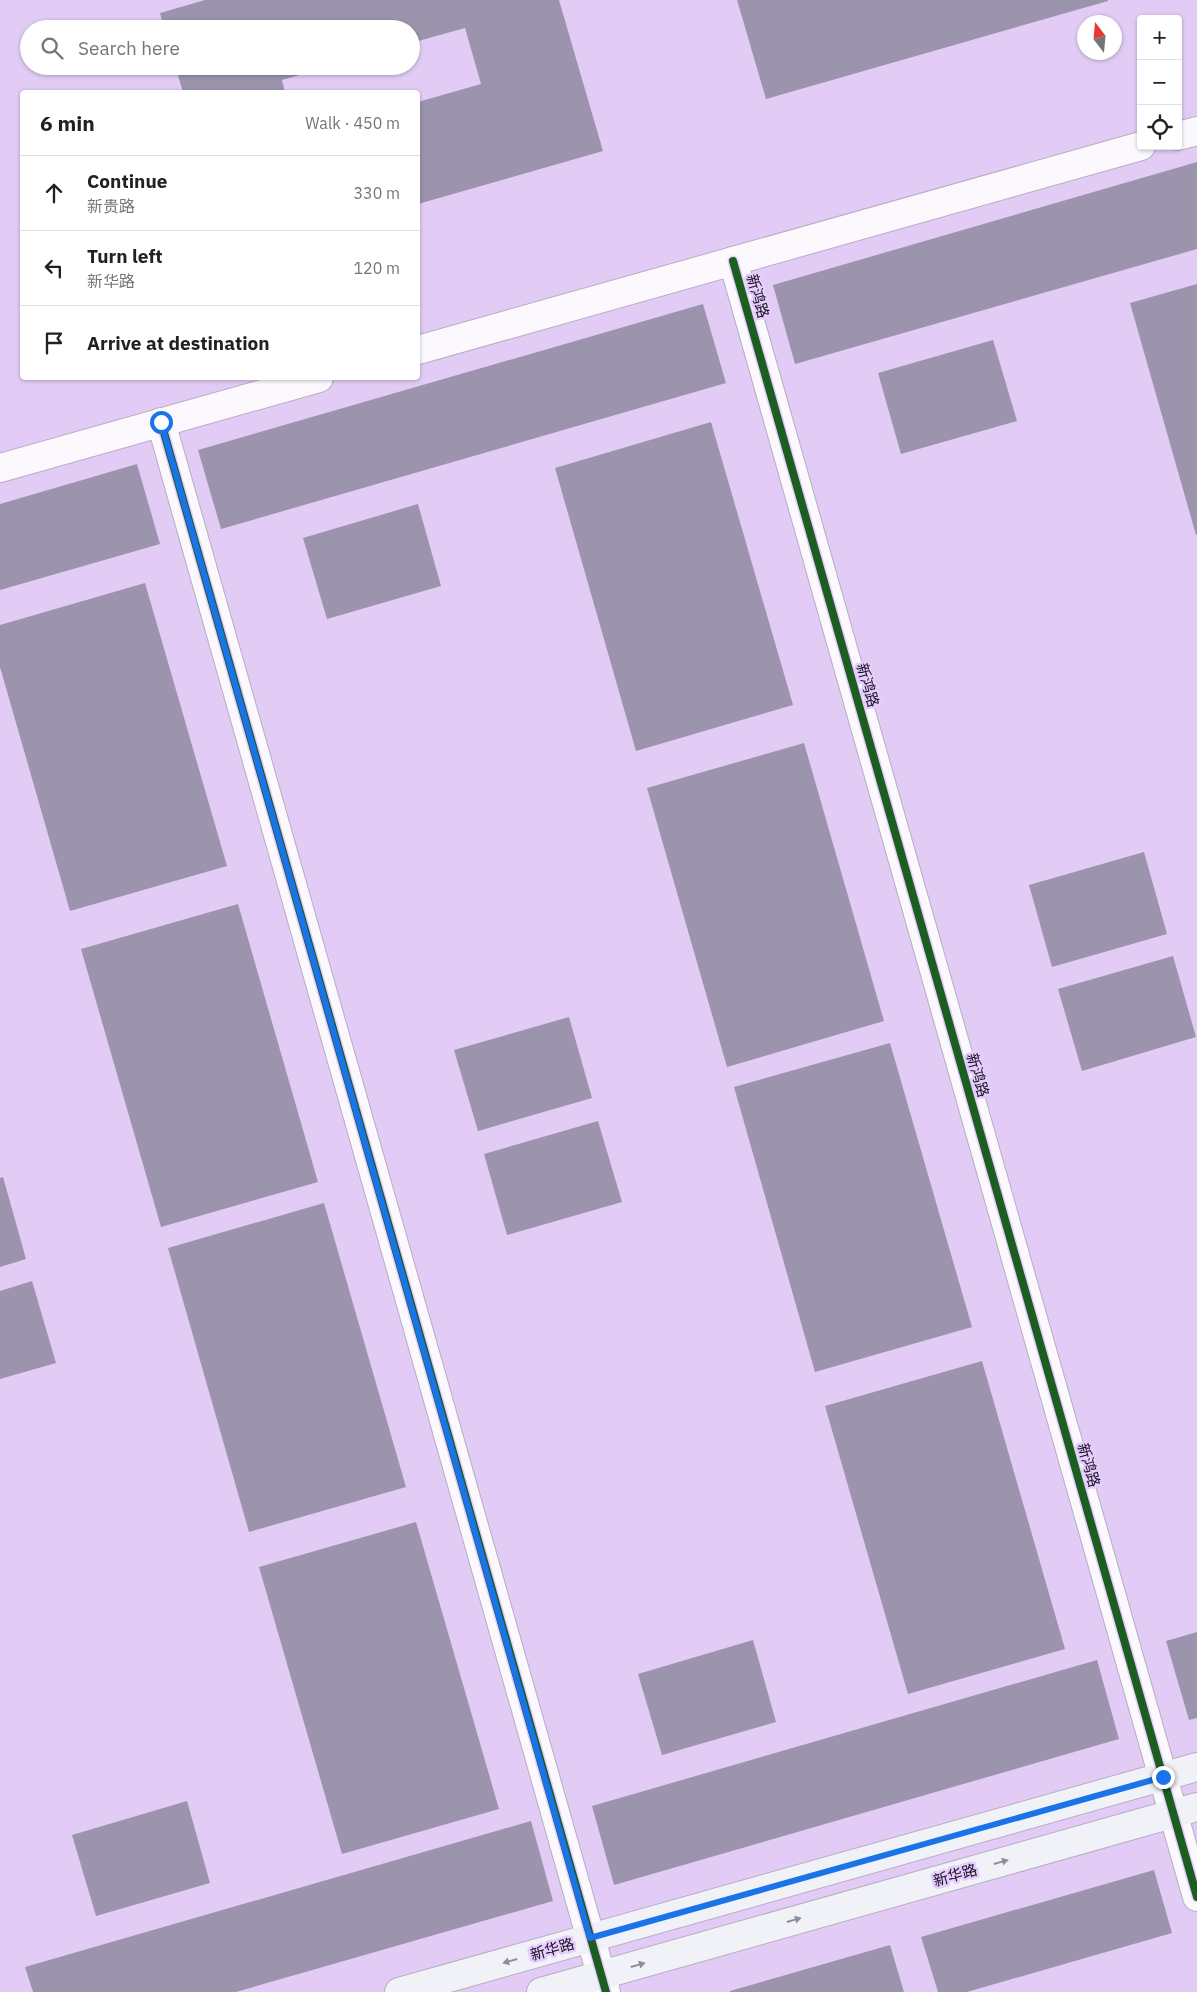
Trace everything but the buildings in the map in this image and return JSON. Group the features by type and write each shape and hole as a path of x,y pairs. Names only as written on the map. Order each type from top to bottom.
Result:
{"main road":[{"name":"新华路","path":"399,1992 1197,1767"},
{"name":"新华路","path":"541,1992 603,1984 1185,1810"}],"street":[{"path":"1182,135 1197,130"},
{"path":"420,349 1137,147"},
{"name":"新鸿路","path":"733,261 1163,1777 1185,1810 1197,1896"},
{"path":"0,468 312,380"},
{"path":"161,422 603,1984"}],"shaded area":[{"path":"0,0 1197,0 1197,1992 0,1992"}],"cycle path":[{"path":"733,261 1197,1897"},
{"path":"161,422 606,1992"}],"route":[{"path":"161,422 590,1938 1163,1777"}]}
